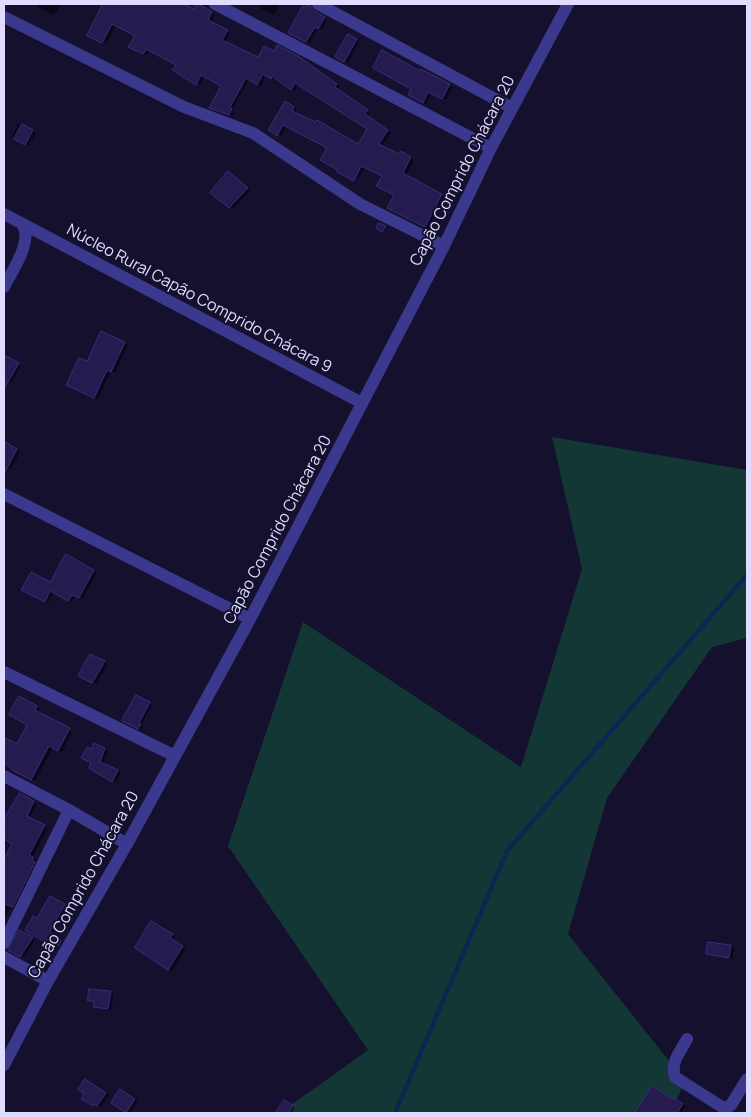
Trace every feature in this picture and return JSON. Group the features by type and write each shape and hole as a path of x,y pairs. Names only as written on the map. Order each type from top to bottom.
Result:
{"street":[{"path":"215,4 491,148"},
{"path":"318,4 512,108"},
{"name":"Capão Comprido Chácara 20","path":"4,1065 48,981 127,844 250,619 444,246 491,148 568,4"},
{"path":"4,17 184,106 253,133 360,204 444,246"},
{"name":"Núcleo Rural Capão Comprido Chácara 9","path":"4,214 362,403"},
{"path":"4,287 26,241 25,228 22,224"},
{"path":"4,494 250,619"},
{"path":"4,672 175,756"},
{"path":"5,778 69,810 127,844"},
{"path":"4,943 69,810"},
{"path":"4,957 48,981"},
{"path":"687,1039 673,1064 672,1070 675,1077 722,1107 728,1108 747,1078"}],"green space":[{"path":"552,437 747,470 747,638 712,647 607,798 568,934 685,1081 671,1113 280,1113 368,1050 228,846 303,622 521,767 582,569"}],"building":[{"path":"103,4 184,4 194,9 196,4 199,4 212,12 208,20 228,30 222,40 258,57 264,46 274,51 277,45 298,56 337,84 335,87 368,110 365,114 388,130 379,144 399,154 401,151 411,157 403,173 442,194 425,227 387,208 394,195 376,186 382,176 361,166 354,181 320,160 327,148 283,125 277,136 268,130 285,101 294,107 292,111 316,122 317,120 358,144 367,129 295,83 291,90 272,76 271,79 263,74 257,85 246,78 230,107 232,109 229,115 209,108 221,86 201,75 196,85 172,70 176,65 146,49 143,54 128,47 135,36 112,24 102,43 87,36"},
{"path":"304,4 325,17 318,29 315,27 306,42 288,33"},
{"path":"348,34 357,39 344,62 335,57"},
{"path":"382,50 420,71 421,69 450,84 442,99 428,92 423,103 408,95 411,89 373,68"},
{"path":"22,124 33,130 25,145 14,139"},
{"path":"228,171 248,188 229,208 210,193"},
{"path":"379,223 386,226 382,232 376,228"},
{"path":"101,331 125,342 111,372 107,370 94,398 66,385 79,358 87,361"},
{"path":"4,355 19,363 4,389"},
{"path":"4,441 17,449 4,474"},
{"path":"66,554 94,570 79,598 72,595 68,601 50,591 45,602 21,590 31,572 50,582"},
{"path":"90,654 105,661 92,683 78,676"},
{"path":"136,695 150,702 139,723 141,724 138,729 122,721"},
{"path":"19,696 37,706 35,710 70,728 58,751 49,746 31,780 14,771 4,762 4,737 17,744 27,725 9,715"},
{"path":"94,743 105,748 100,762 118,770 112,782 89,768 91,763 81,758 87,747 91,749"},
{"path":"20,793 34,801 27,816 45,825 29,855 33,857 32,860 35,862 13,907 4,904 4,859 12,844 4,839 4,819"},
{"path":"50,896 65,904 50,931 61,941 59,946 44,939 43,941 25,930 33,916 37,918"},
{"path":"151,921 173,934 170,938 183,946 168,970 135,948"},
{"path":"19,930 33,937 20,957 8,950"},
{"path":"708,942 731,945 729,958 706,954"},
{"path":"89,989 111,991 108,1009 93,1007 94,1001 88,1001"},
{"path":"85,1079 106,1093 97,1106 94,1104 93,1106 81,1099 84,1093 78,1090"},
{"path":"652,1086 683,1104 677,1113 635,1113"},
{"path":"120,1089 135,1099 126,1113 111,1103"},
{"path":"284,1100 293,1105 288,1113 276,1113"}],"waterway":[{"path":"395,1113 507,851 747,575"}]}
